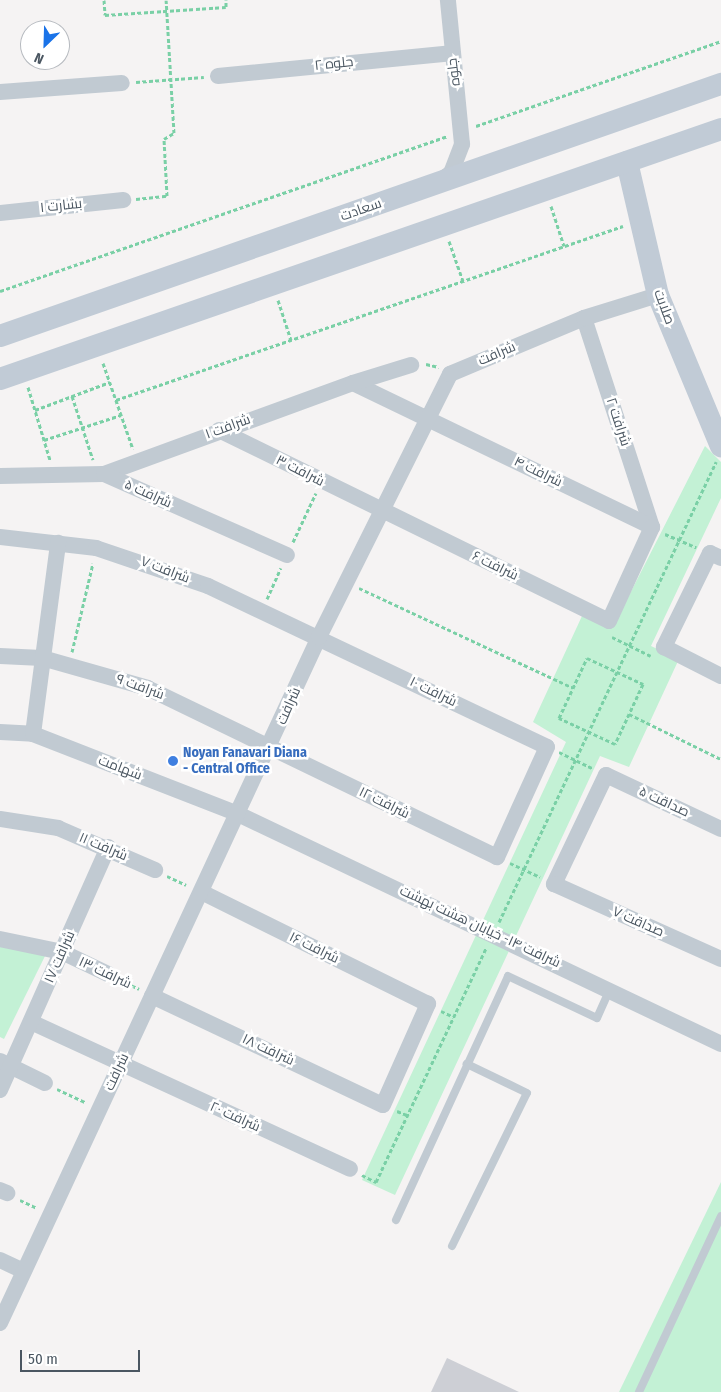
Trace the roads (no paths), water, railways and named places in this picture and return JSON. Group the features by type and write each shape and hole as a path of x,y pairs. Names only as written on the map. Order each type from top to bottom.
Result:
{"street":[{"name":"جلوه","path":"448,0 451,53 461,138"},
{"name":"جلوه ۲","path":"218,76 451,53"},
{"path":"0,92 122,83"},
{"name":"سعادت","path":"0,336 721,84"},
{"path":"0,379 721,129"},
{"path":"461,138 482,161 493,164"},
{"path":"437,183 451,173 461,138"},
{"name":"صلابت","path":"627,162 658,295 721,446"},
{"name":"بشارت ۱","path":"0,213 122,200"},
{"name":"شرافت","path":"0,1323 270,748 319,637 348,582 425,418 450,374 584,318 658,295"},
{"name":"شرافت ۲","path":"584,318 652,527"},
{"name":"شرافت ۱","path":"104,474 220,430 353,383 411,365"},
{"path":"353,383 425,418"},
{"name":"شرافت ۴","path":"425,418 652,527"},
{"name":"شرافت ۳","path":"220,430 381,511"},
{"name":"شرافت ۵","path":"0,476 104,474 287,555"},
{"name":"شرافت ۶","path":"381,511 609,621 652,527"},
{"name":"شرافت ۷","path":"0,537 96,548 208,586 319,637"},
{"path":"34,734 42,658 58,544"},
{"path":"716,555 664,647 721,676"},
{"name":"شرافت ۱۰","path":"319,637 547,747 497,857"},
{"name":"شرافت ۹","path":"0,656 42,658 69,664 148,688 270,748"},
{"name":"شهامت","path":"0,732 34,734 238,814"},
{"name":"شرافت ۱۲","path":"270,748 497,857"},
{"name":"صداقت ۵","path":"554,884 606,775 721,829"},
{"name":"شرافت ۱۴- خیابان هشت بهشت","path":"238,814 494,932 721,1044"},
{"name":"شرافت ۱۱","path":"0,819 58,828 108,847 155,870"},
{"name":"شرافت ۱۷","path":"0,1090 5,1064 31,1022 108,847"},
{"name":"صداقت ۷","path":"554,884 721,959"},
{"name":"شرافت ۱۶","path":"201,892 428,1004 383,1105"},
{"name":"شرافت ۱۳","path":"0,939 62,952 108,974"},
{"name":"شرافت ۱۸","path":"152,996 383,1105"},
{"name":"شرافت ۲۰","path":"31,1022 120,1065 350,1169"},
{"path":"5,1064 45,1083"},
{"path":"0,1260 24,1271"}],"lane":[{"path":"396,1220 508,976 597,1018 610,989"},
{"path":"452,1246 527,1092 467,1064"},
{"path":"639,1392 721,1216"}],"place":[{"name":"Noyan Fanavari Diana - Central Office","path":"173,761"}]}
